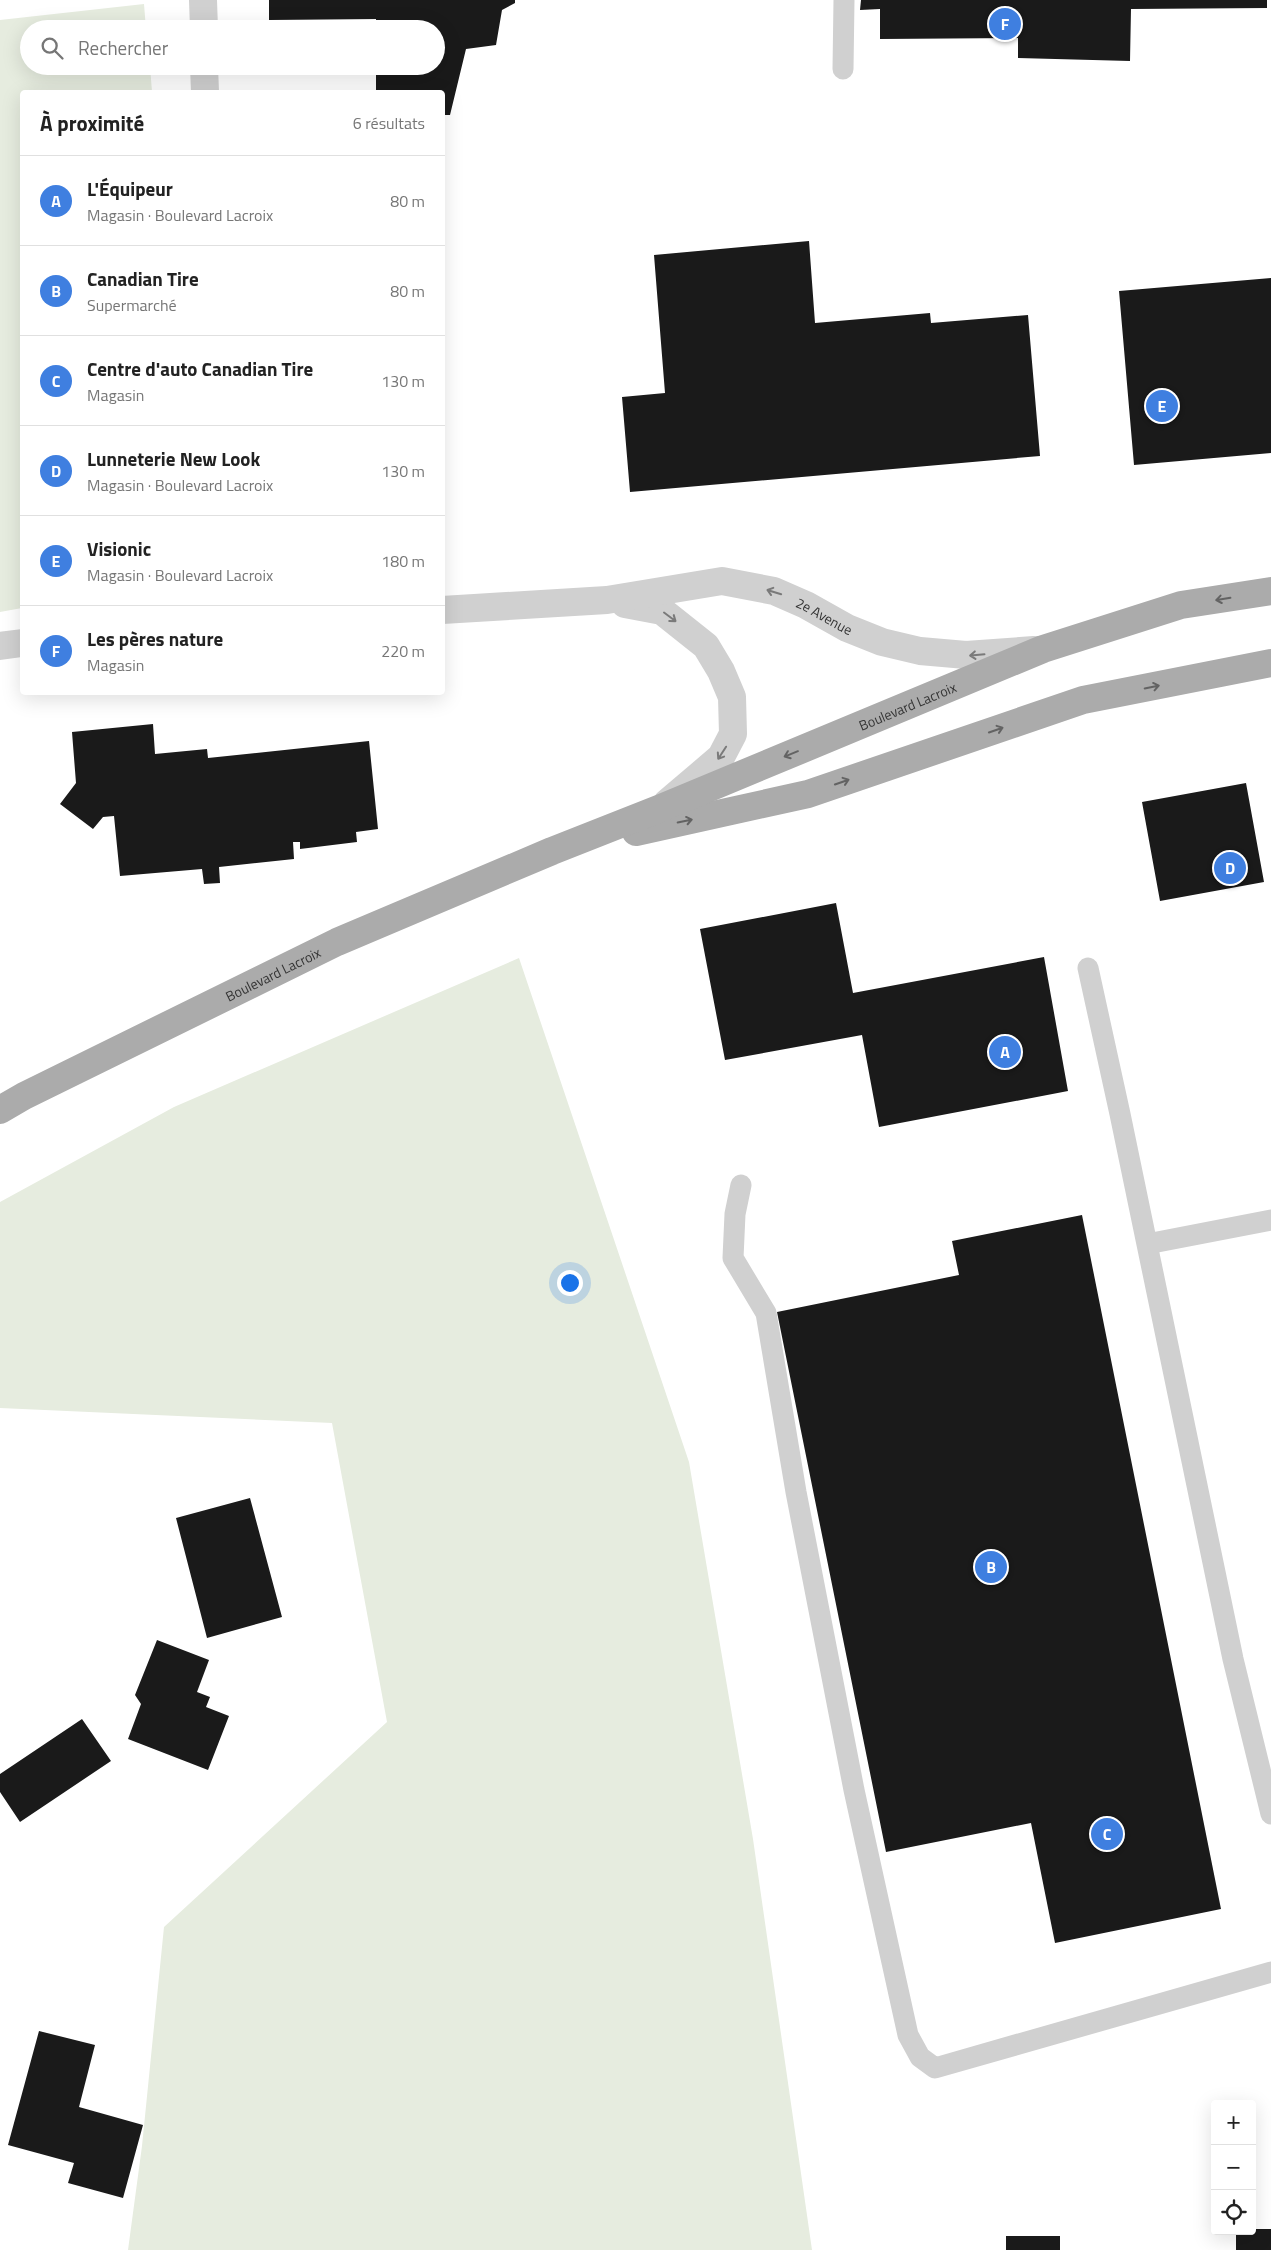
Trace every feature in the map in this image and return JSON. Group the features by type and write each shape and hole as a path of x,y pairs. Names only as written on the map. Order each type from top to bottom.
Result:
{"main road":[{"name":"Boulevard Lacroix","path":"0,1110 24,1096 338,942 552,851 661,808 1043,649 1182,606 1271,591"},
{"name":"Boulevard Lacroix","path":"552,851 808,794 1083,700 1271,663"}],"street":[{"path":"203,0 204,20"},
{"path":"204,75 204,90"},
{"name":"2e Avenue","path":"445,610 607,600 722,581 774,591 806,605 847,628 882,642 920,652 966,656 1043,649"},
{"name":"2e Avenue","path":"607,600 662,611 683,627 706,646 721,670 732,697 733,734 721,757 661,808"},
{"path":"0,646 20,643"}],"lane":[{"path":"843,69 844,0"},
{"path":"1088,968 1233,1659 1264,1754 1271,1814"},
{"path":"741,1185 735,1214 733,1258 766,1314 796,1492 854,1790 908,2034 920,2057 935,2068 1271,1972"},
{"path":"1147,1244 1271,1220"}],"shaded area":[{"path":"144,4 145,20 20,20 20,75 151,75 152,90 20,90 20,608 0,612 0,20"},
{"path":"519,958 689,1462 753,1839 812,2250 128,2250 142,2146 164,1927 387,1722 332,1423 0,1408 0,1202 174,1107"}],"building":[{"path":"269,0 515,0 515,3 502,10 496,45 466,49 450,115 445,115 445,90 376,90 376,75 445,75 445,20 269,20"},
{"path":"861,0 1267,0 1267,8 1131,9 1130,61 1018,58 1018,38 880,39 880,9 860,10"},
{"path":"809,241 815,323 930,313 931,323 1028,315 1040,456 630,492 622,397 665,393 654,255"},
{"path":"1271,278 1271,453 1134,465 1119,291"},
{"path":"153,724 155,754 207,749 208,758 369,741 378,829 356,832 357,842 300,849 300,842 293,842 294,859 219,867 220,883 204,884 202,869 120,876 114,816 103,817 93,829 60,804 76,783 72,732"},
{"path":"1246,783 1264,882 1160,901 1142,802"},
{"path":"836,903 853,993 1044,957 1068,1091 879,1127 862,1035 725,1060 700,929"},
{"path":"1082,1215 1221,1909 1055,1943 1031,1823 886,1852 777,1312 959,1275 952,1241"},
{"path":"250,1498 282,1617 207,1638 176,1518"},
{"path":"157,1640 209,1660 197,1692 210,1697 206,1707 229,1716 208,1770 128,1739 141,1704 135,1695"},
{"path":"82,1719 111,1761 20,1822 0,1792 0,1774"},
{"path":"39,2031 95,2045 79,2107 143,2125 123,2198 68,2183 74,2163 8,2145"},
{"path":"1256,2229 1271,2229 1271,2250 1236,2250 1236,2235 1256,2235"},
{"path":"1006,2236 1060,2236 1060,2250 1006,2250"}],"place":[{"name":"Les pères nature","path":"1005,24"},
{"name":"Visionic","path":"1162,406"},
{"name":"Lunneterie New Look","path":"1230,868"},
{"name":"L'Équipeur","path":"1005,1052"},
{"name":"Canadian Tire","path":"991,1567"},
{"name":"Centre d'auto Canadian Tire","path":"1107,1834"}]}
